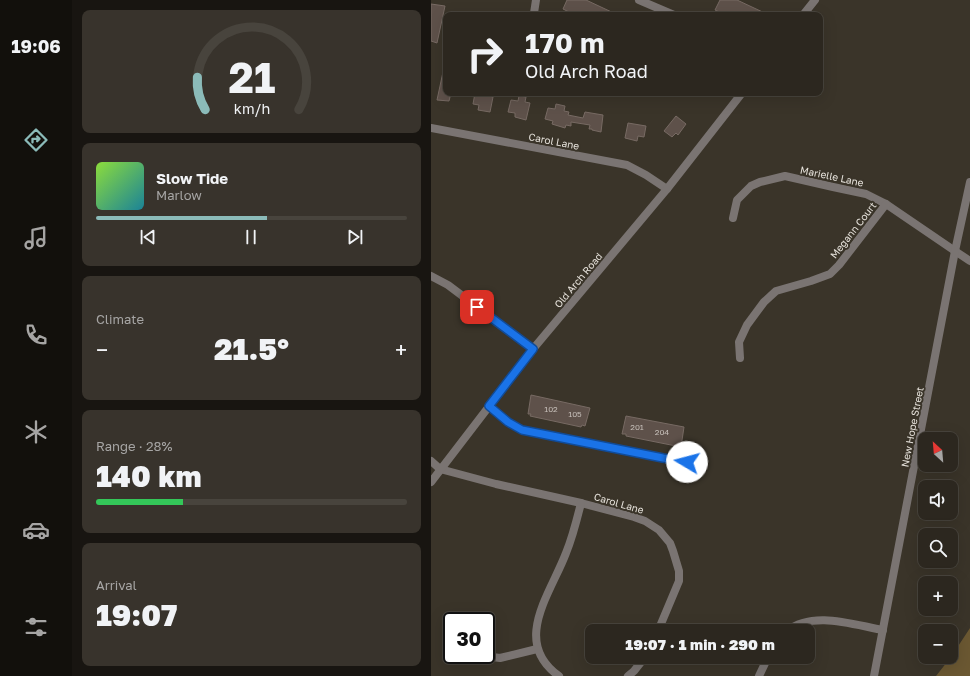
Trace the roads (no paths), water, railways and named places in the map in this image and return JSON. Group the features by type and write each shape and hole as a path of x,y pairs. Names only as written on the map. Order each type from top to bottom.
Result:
{"street":[{"path":"534,12 536,0"},
{"path":"639,0 667,12"},
{"path":"805,12 815,0"},
{"name":"Old Arch Road","path":"431,482 533,349 667,189 740,96"},
{"name":"Carol Lane","path":"431,128 627,165 646,174 667,189"},
{"name":"Marielle Lane","path":"733,218 737,200 751,186 760,182 785,176 833,188 867,194 886,204 970,261"},
{"name":"New Hope Street","path":"874,676 955,251 970,182"},
{"name":"Megann Court","path":"739,358 739,342 747,325 764,302 776,291 830,274 839,265 886,204"},
{"path":"431,276 448,285 533,349"},
{"path":"489,406 508,422 522,430 687,462 703,459"},
{"name":"Carol Lane","path":"431,461 441,469 496,484 635,516 659,530 670,543 679,571 679,581 661,624"},
{"name":"Carol Lane","path":"537,649 535,640 539,618 546,598 567,551 581,503"},
{"path":"798,624 810,620 823,620 883,630"},
{"path":"495,657 500,658 537,649 549,669 559,676"},
{"path":"628,676 640,664"},
{"path":"759,676 765,664"}]}
